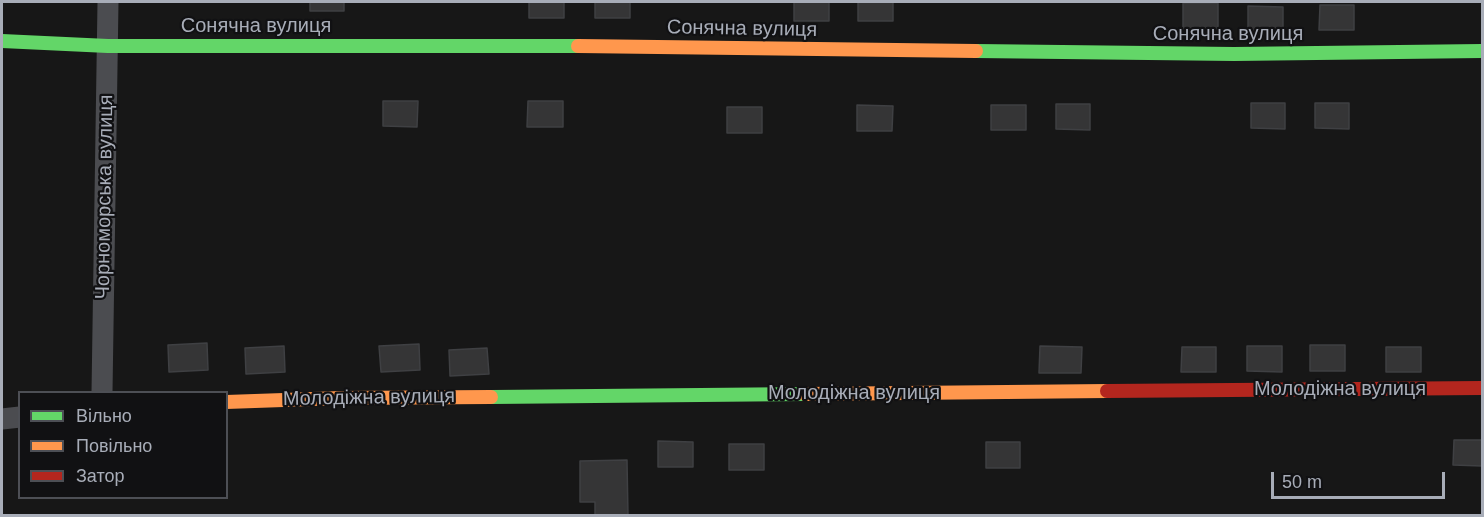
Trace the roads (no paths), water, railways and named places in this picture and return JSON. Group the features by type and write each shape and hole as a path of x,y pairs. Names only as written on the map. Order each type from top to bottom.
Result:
{"street":[{"name":"Чорноморська вулиця","path":"102,391 108,2"},
{"name":"Сонячна вулиця","path":"2,40 108,46 547,46 1222,54 1482,51"},
{"name":"Молодіжна вулиця","path":"228,402 364,398 1482,388"},
{"path":"2,419 18,417"}]}
